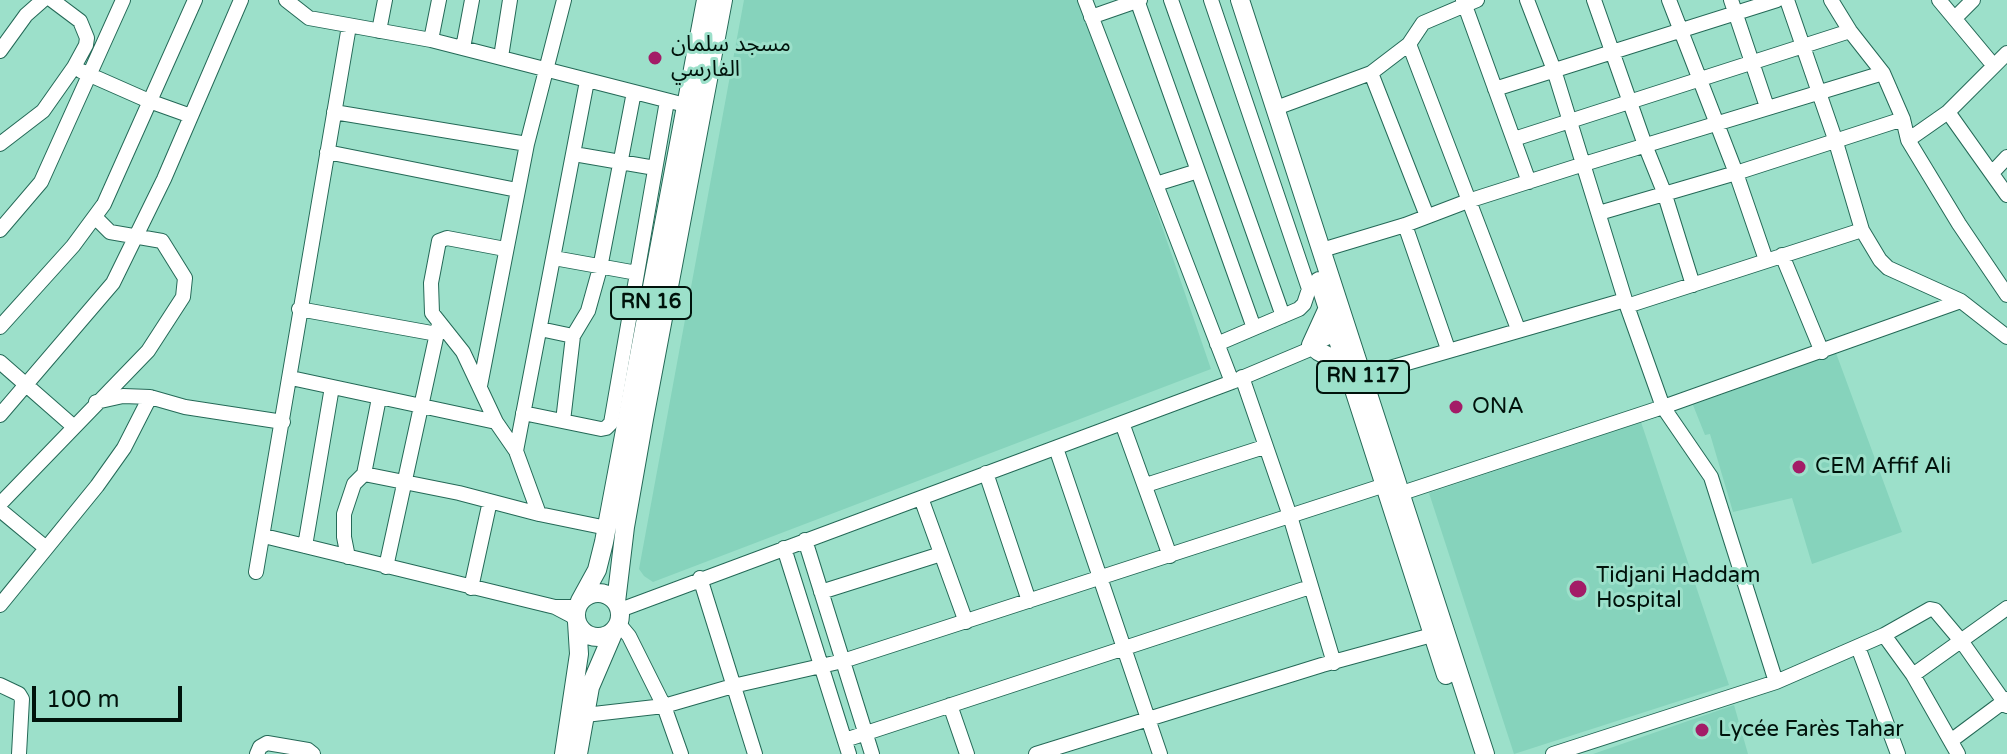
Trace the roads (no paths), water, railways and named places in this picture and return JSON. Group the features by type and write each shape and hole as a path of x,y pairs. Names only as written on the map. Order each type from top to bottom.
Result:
{"main road":[{"name":"RN 16","path":"578,754 590,687 617,617 625,527 694,108 706,0"},
{"name":"RN 16","path":"564,754 579,654 577,612 597,570 607,528 633,350 723,0"},
{"name":"RN 117","path":"1229,0 1315,287 1362,376 1432,635 1473,754"},
{"name":"RN 117","path":"1240,0 1322,250 1344,344 1485,754"},
{"path":"1327,310 1313,349 1344,344"},
{"path":"595,593 603,593 617,617 608,635 593,637 586,634 577,612 595,593"}],"street":[{"path":"0,51 26,15 43,0"},
{"path":"0,144 43,111 86,45 80,21 52,0"},
{"path":"0,230 41,182 123,0"},
{"path":"0,327 73,246 104,204 195,0"},
{"path":"0,415 106,294 137,235 241,0"},
{"path":"286,0 309,18 431,40 694,108"},
{"path":"379,31 385,0"},
{"path":"431,40 439,0"},
{"path":"463,48 472,0"},
{"path":"501,57 510,0"},
{"path":"480,386 527,144 564,0"},
{"path":"1085,0 1217,344 1237,380 1290,516 1334,663"},
{"path":"1091,17 1138,0 1254,328"},
{"path":"1171,0 1283,316"},
{"path":"1211,0 1315,287 1304,304 1217,344"},
{"path":"1527,0 1554,70 1626,303 1663,407 1711,477 1776,682"},
{"path":"1594,0 1664,192 1693,285"},
{"path":"1669,0 1766,260"},
{"path":"1495,89 1681,30 1734,6 1777,0"},
{"path":"1787,0 1835,139 1862,230 1880,260 1888,268 1961,301 2007,337"},
{"path":"1831,0 1850,31 1883,73 1903,119 1908,140 2007,295"},
{"path":"1939,0 1994,66"},
{"path":"1955,18 1973,0"},
{"path":"1276,108 1371,73 1409,44 1423,23 1468,2 1529,182"},
{"path":"1734,6 1767,107"},
{"path":"256,572 349,26"},
{"path":"1514,139 1850,31"},
{"path":"1409,44 1518,329"},
{"path":"1908,140 1948,112 2007,53"},
{"path":"74,67 191,116"},
{"path":"1371,73 1427,216"},
{"path":"1322,250 1584,164 1883,73"},
{"path":"516,451 587,81"},
{"path":"563,421 573,336 588,311 600,268 634,92"},
{"path":"523,413 601,429 609,426 633,350 637,273 667,101"},
{"path":"334,112 527,144"},
{"path":"1948,112 2007,195"},
{"path":"1599,213 1903,119"},
{"path":"327,152 517,190"},
{"path":"574,154 655,168"},
{"path":"1992,173 2007,157"},
{"path":"1156,184 1198,171"},
{"path":"0,504 148,351 183,297 185,278 162,241 110,232 95,217"},
{"path":"1405,225 1448,349"},
{"path":"1362,376 1518,329 1693,285 1862,230"},
{"path":"505,249 447,238 439,241 430,298 438,329 463,352 496,422 516,451 539,514"},
{"path":"1782,255 1822,352"},
{"path":"554,258 637,273"},
{"path":"585,715 664,706 733,686 843,661 1290,516 1393,489 1663,407 1961,301"},
{"path":"299,309 438,329"},
{"path":"386,567 438,329"},
{"path":"540,329 573,336"},
{"path":"681,754 664,706 617,617 700,578 1056,448 1313,349 1344,344"},
{"path":"0,362 73,426"},
{"path":"291,378 496,422"},
{"path":"305,546 332,387"},
{"path":"96,402 123,396 150,397 185,407 283,422"},
{"path":"0,605 97,486 124,448 150,397"},
{"path":"348,557 344,514 354,484 364,474 379,398"},
{"path":"1122,423 1170,556"},
{"path":"1146,485 1264,447"},
{"path":"1056,448 1160,754"},
{"path":"986,473 1029,601"},
{"path":"364,474 607,528"},
{"path":"921,498 966,622"},
{"path":"471,588 490,501"},
{"path":"0,510 46,548"},
{"path":"264,536 577,612"},
{"path":"805,540 872,754"},
{"path":"784,548 847,747 865,733 1310,587"},
{"path":"821,592 941,554"},
{"path":"700,578 750,752"},
{"path":"1913,675 2007,608"},
{"path":"1553,754 1776,682 1884,635 1930,609 1962,642 2006,702 1955,747 1913,675 1884,635"},
{"path":"1036,754 1432,635"},
{"path":"1858,647 1898,754"},
{"path":"0,685 19,694 22,699 19,754"},
{"path":"950,705 967,754"},
{"path":"257,754 260,747 267,743 308,750 313,754"}],"place":[{"name":"مسجد سلمان الفارسي","path":"655,58"},
{"name":"ONA","path":"1456,407"},
{"name":"CEM Affif Ali","path":"1799,467"},
{"name":"Tidjani Haddam Hospital","path":"1578,589"},
{"name":"Lycée Farès Tahar","path":"1702,730"}]}
